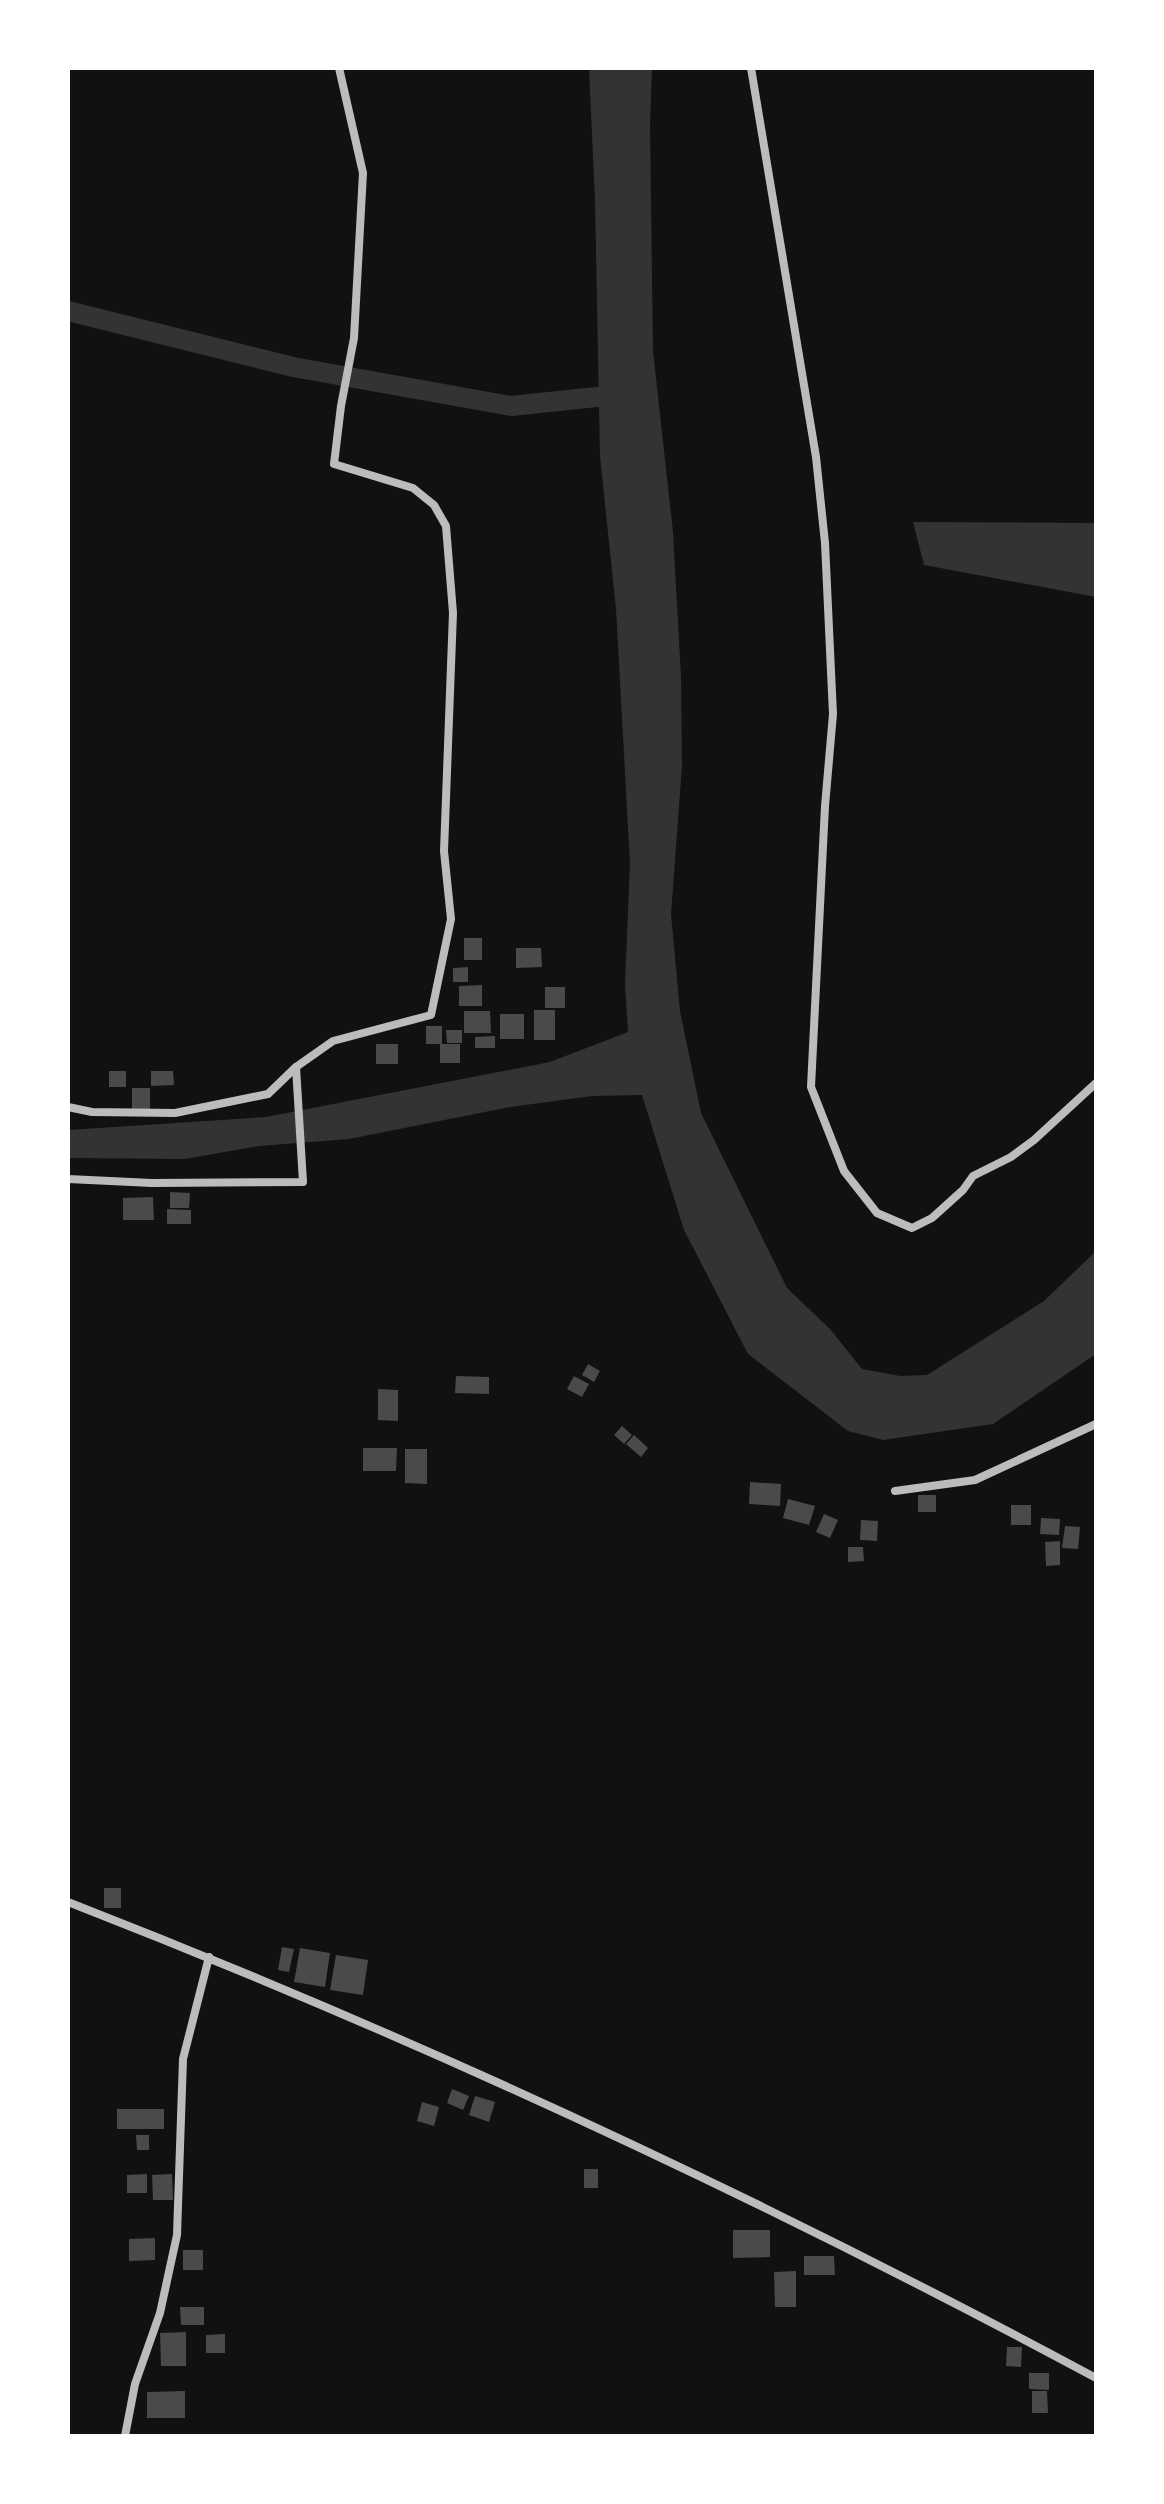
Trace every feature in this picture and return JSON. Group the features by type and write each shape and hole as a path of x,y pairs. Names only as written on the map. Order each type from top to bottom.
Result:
{"street":[{"path":"68,1107 92,1112 175,1113 268,1094 296,1067 333,1041 431,1015 451,919 444,851 453,613 446,526 434,505 413,488 334,464 354,338 363,173 339,68"},
{"path":"751,68 816,457 825,543 833,714 824,822 811,1087 844,1171 877,1213 912,1228 932,1218 963,1190 973,1176 1011,1157 1034,1140 1096,1083"},
{"path":"68,1179 152,1183 303,1182 296,1067"},
{"path":"895,1491 975,1480 1096,1424"},
{"path":"68,1902 209,1957 583,2120 931,2289 1096,2378"},
{"path":"125,2436 135,2384 160,2313 177,2235 183,2059 209,1957"}],"shaded area":[{"path":"589,68 652,68 653,351 673,532 681,676 682,766 671,914 680,1011 701,1113 787,1288 830,1329 862,1369 900,1376 927,1375 1044,1301 1096,1251 1096,1354 993,1424 883,1440 848,1431 748,1354 684,1230 642,1095 592,1096 510,1107 349,1139 259,1146 185,1159 68,1158 68,1130 266,1117 550,1062 628,1032 625,984 630,863 616,609 600,456"},
{"path":"913,522 1096,523 1096,597 924,565"}],"building":[{"path":"464,938 482,938 482,960 464,960"},
{"path":"516,948 541,948 542,967 516,968"},
{"path":"468,967 468,982 453,982 453,968"},
{"path":"482,985 482,1006 459,1006 459,986"},
{"path":"545,987 565,987 565,1008 545,1008"},
{"path":"534,1010 555,1010 555,1040 534,1040"},
{"path":"464,1011 490,1011 491,1033 464,1033"},
{"path":"500,1014 524,1014 524,1039 500,1039"},
{"path":"426,1026 442,1026 442,1044 426,1044"},
{"path":"446,1030 462,1030 462,1043 447,1043"},
{"path":"495,1036 495,1048 475,1048 475,1037"},
{"path":"376,1044 398,1044 398,1064 376,1064"},
{"path":"440,1044 460,1044 460,1063 440,1063"},
{"path":"109,1071 126,1071 126,1087 109,1087"},
{"path":"151,1071 173,1071 174,1085 151,1086"},
{"path":"132,1088 150,1088 150,1111 132,1111"},
{"path":"170,1192 190,1193 189,1208 170,1208"},
{"path":"153,1197 154,1220 123,1220 123,1198"},
{"path":"167,1209 191,1210 191,1224 167,1224"},
{"path":"588,1364 600,1371 594,1382 582,1375"},
{"path":"456,1376 489,1377 489,1394 455,1393"},
{"path":"574,1376 589,1384 582,1397 567,1389"},
{"path":"378,1389 398,1390 398,1421 378,1420"},
{"path":"622,1426 632,1435 624,1444 614,1435"},
{"path":"634,1435 648,1448 641,1457 626,1444"},
{"path":"363,1448 397,1448 396,1471 363,1471"},
{"path":"405,1449 427,1449 427,1484 405,1483"},
{"path":"750,1482 781,1484 780,1506 749,1504"},
{"path":"918,1495 936,1495 936,1512 918,1512"},
{"path":"788,1499 815,1506 809,1525 783,1518"},
{"path":"1011,1505 1031,1505 1031,1525 1011,1525"},
{"path":"824,1514 838,1520 830,1538 816,1532"},
{"path":"1041,1518 1060,1519 1059,1535 1040,1534"},
{"path":"861,1520 878,1521 877,1541 860,1540"},
{"path":"1065,1526 1080,1527 1078,1549 1062,1548"},
{"path":"1060,1541 1060,1565 1046,1566 1045,1542"},
{"path":"848,1547 863,1547 864,1561 848,1562"},
{"path":"104,1888 121,1888 121,1908 104,1908"},
{"path":"282,1947 294,1949 289,1972 278,1970"},
{"path":"300,1948 330,1953 325,1987 294,1982"},
{"path":"336,1955 368,1960 363,1995 330,1990"},
{"path":"452,2089 469,2096 463,2110 447,2103"},
{"path":"475,2096 495,2102 489,2122 469,2115"},
{"path":"422,2102 439,2107 434,2126 417,2121"},
{"path":"117,2109 164,2109 164,2129 117,2129"},
{"path":"136,2135 149,2135 149,2150 137,2150"},
{"path":"584,2169 598,2169 598,2188 584,2188"},
{"path":"147,2174 147,2193 127,2193 127,2175"},
{"path":"172,2174 173,2200 153,2200 152,2175"},
{"path":"733,2230 770,2230 770,2257 733,2258"},
{"path":"155,2238 155,2260 129,2261 129,2239"},
{"path":"183,2250 203,2250 203,2270 183,2270"},
{"path":"804,2256 834,2256 835,2275 804,2275"},
{"path":"796,2271 796,2307 775,2307 774,2272"},
{"path":"180,2307 204,2307 204,2325 181,2325"},
{"path":"186,2332 186,2366 161,2366 160,2333"},
{"path":"225,2334 225,2353 206,2353 206,2335"},
{"path":"1007,2347 1022,2347 1021,2367 1006,2366"},
{"path":"1029,2373 1049,2373 1049,2390 1029,2389"},
{"path":"185,2391 185,2418 147,2418 147,2392"},
{"path":"1032,2391 1047,2391 1048,2413 1032,2413"}],"waterway":[{"path":"68,311 293,367 511,406 625,394"}]}
